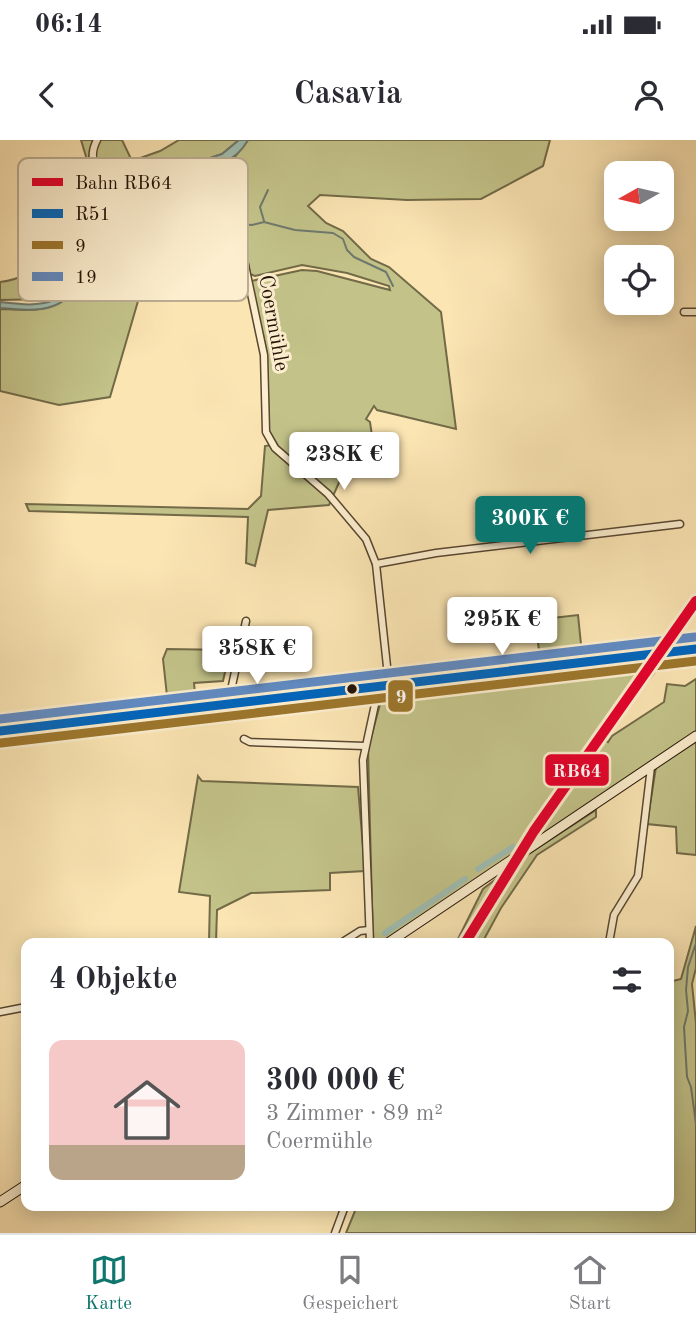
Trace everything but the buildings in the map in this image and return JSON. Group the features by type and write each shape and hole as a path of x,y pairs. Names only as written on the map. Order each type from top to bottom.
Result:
{"main road":[{"path":"0,731 696,649"},
{"path":"395,938 696,736"},
{"path":"0,1202 21,1188"}],"street":[{"name":"Coermühle","path":"95,158 93,152 97,140"},
{"name":"Coermühle","path":"248,279 264,355 266,432 269,440 328,494 366,539 376,564 384,686 363,760 370,938"},
{"path":"684,312 696,312"},
{"path":"376,564 436,553 680,524"},
{"path":"229,704 246,621"},
{"path":"244,739 250,742 365,746"},
{"path":"610,938 614,915 638,876 651,767"},
{"path":"349,938 360,931 369,930"},
{"path":"0,1013 21,1008"},
{"path":"335,1233 343,1211"}],"green space":[{"path":"81,140 122,140 131,158 86,158"},
{"path":"179,140 239,140 222,154 210,158 140,158"},
{"path":"248,140 550,140 543,166 481,199 407,200 320,195 308,206 326,223 343,231 371,259 389,267 441,312 456,429 377,410 374,406 366,419 370,422 377,470 341,478 329,505 268,510 255,566 246,563 248,517 29,511 26,504 248,509 261,496 265,446 277,444 269,431 267,354 251,281 302,270 317,271 390,290 389,286 347,273 302,265 255,276 250,274 248,158 234,158"},
{"path":"18,278 18,300 0,300 0,282"},
{"path":"138,301 110,397 59,405 0,391 0,309 30,310 59,303"},
{"path":"578,615 582,654 540,658 535,620"},
{"path":"167,649 230,650 223,681 194,683 196,703 168,705 163,659"},
{"path":"668,657 658,662 663,662 626,708 605,740 608,742 612,736 664,702 667,684 685,686 696,679 696,732 527,847 657,660"},
{"path":"646,660 651,660 514,855 390,938 373,938 368,749 383,693 647,663"},
{"path":"696,741 696,855 677,853 676,827 647,824 656,767"},
{"path":"198,776 202,781 358,787 365,871 330,873 330,890 251,893 217,910 216,938 209,938 210,896 179,892"},
{"path":"596,810 596,817 537,855 501,908 485,938 472,938 491,900 516,862"},
{"path":"500,876 465,938 458,938 483,889"},
{"path":"696,926 696,968 692,984 696,1023 696,1233 346,1233 355,1211 674,1211 674,981 681,979"}],"shaded area":[{"path":"239,140 248,140 232,158 210,158 222,154"},
{"path":"63,301 44,309 0,308 0,302 40,304"}],"waterway":[{"path":"264,221 260,207 268,190"},
{"path":"248,225 264,222 295,230 333,233 343,239 347,250 354,257 386,272 393,286"},
{"path":"478,869 513,847"},
{"path":"385,933 465,879"},
{"path":"696,943 688,967 688,1011 684,1027 687,1077 696,1124"}],"rail line":[{"name":"RB64","path":"468,938 534,831 696,601"}],"transit line":[{"name":"19","path":"0,719 695,637"},
{"name":"R51","path":"0,731 696,649"},
{"name":"9","path":"1,743 696,661"}]}
